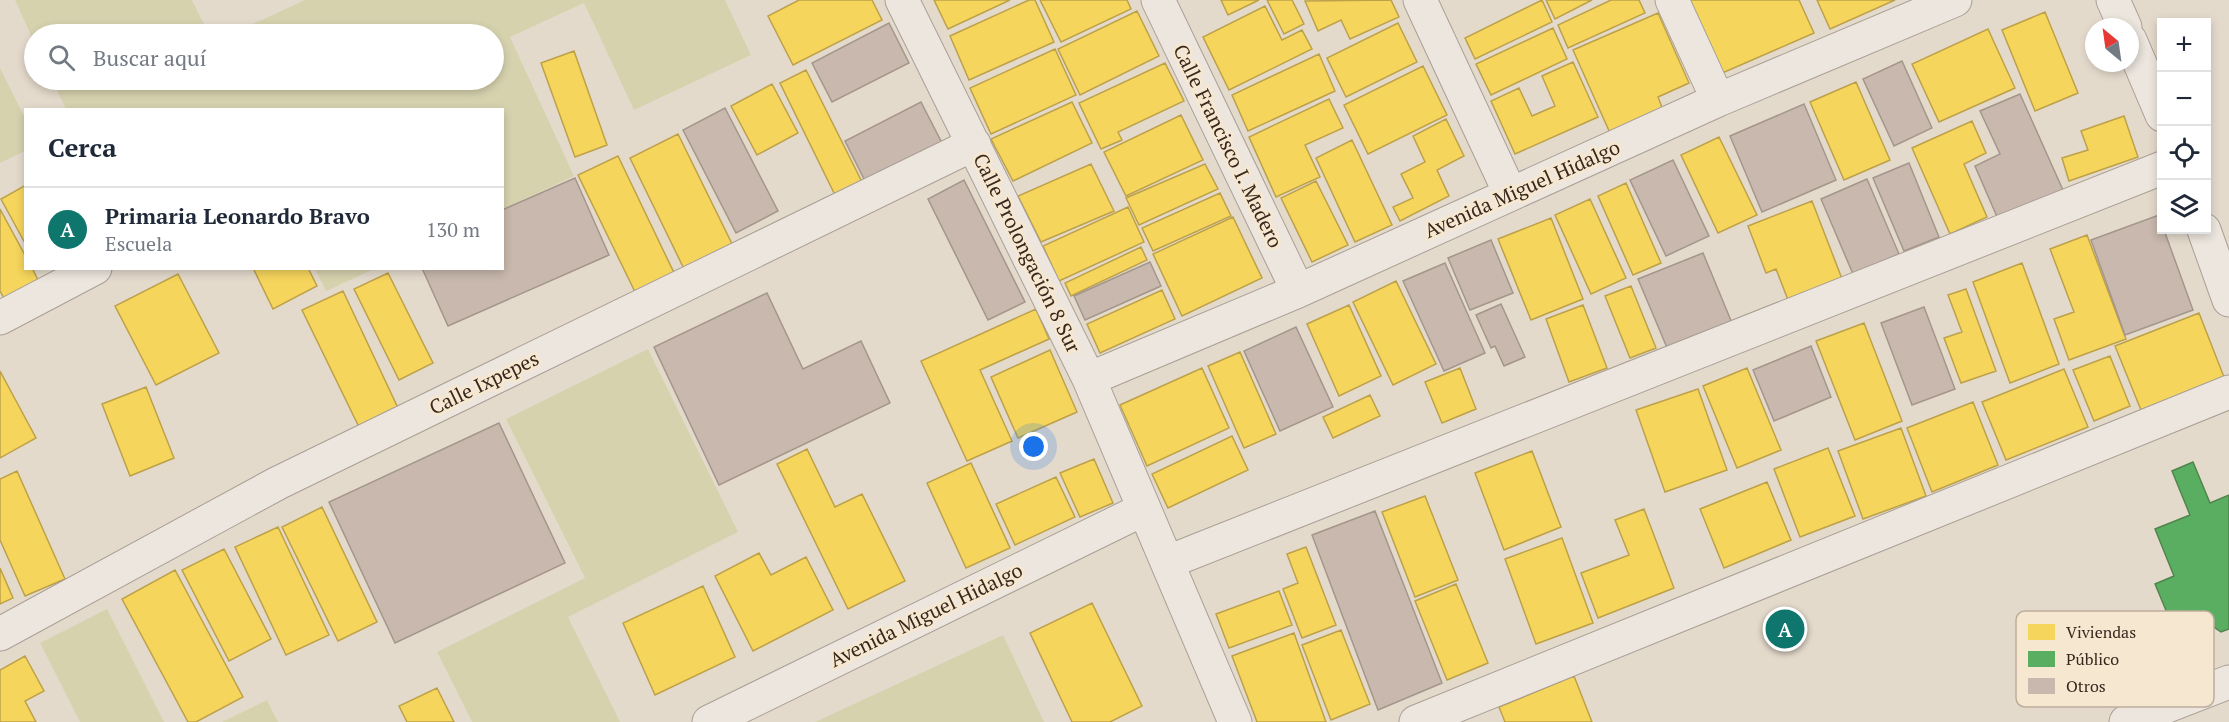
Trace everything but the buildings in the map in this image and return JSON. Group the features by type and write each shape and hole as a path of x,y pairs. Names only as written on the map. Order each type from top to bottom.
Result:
{"street":[{"name":"Calle Prolongación 8 Sur","path":"902,0 1089,379 1235,722"},
{"name":"Calle Francisco I. Madero","path":"1158,0 1298,291"},
{"path":"1420,0 1510,193"},
{"path":"1672,0 1718,100"},
{"name":"Avenida Miguel Hidalgo","path":"1089,379 1298,291 1922,6 1955,0"},
{"path":"2113,0 2121,18"},
{"path":"2139,61 2157,103"},
{"name":"Calle Ixpepes","path":"0,634 278,483 974,144"},
{"path":"1168,561 2157,170"},
{"path":"2205,234 2229,300"},
{"path":"0,318 91,270"},
{"path":"1416,722 2229,392"},
{"name":"Avenida Miguel Hidalgo","path":"709,722 1144,509"},
{"path":"2214,688 2229,682"},
{"path":"2126,722 2165,707"}],"shaded area":[{"path":"15,0 192,0 204,24 26,24"},
{"path":"305,0 725,0 751,55 634,110 584,3 510,37 574,176 504,209 504,108 66,108 57,90 504,90 504,24 253,24"},
{"path":"0,68 24,116 24,151 0,163"},
{"path":"316,270 372,270 326,291"},
{"path":"648,349 738,532 568,617 620,722 472,722 437,652 585,578 506,419"},
{"path":"107,609 164,722 80,722 40,643"},
{"path":"1003,635 1044,722 815,722"},
{"path":"267,700 278,722 222,722"}],"place":[{"name":"Primaria Leonardo Bravo","path":"1785,629"}]}
